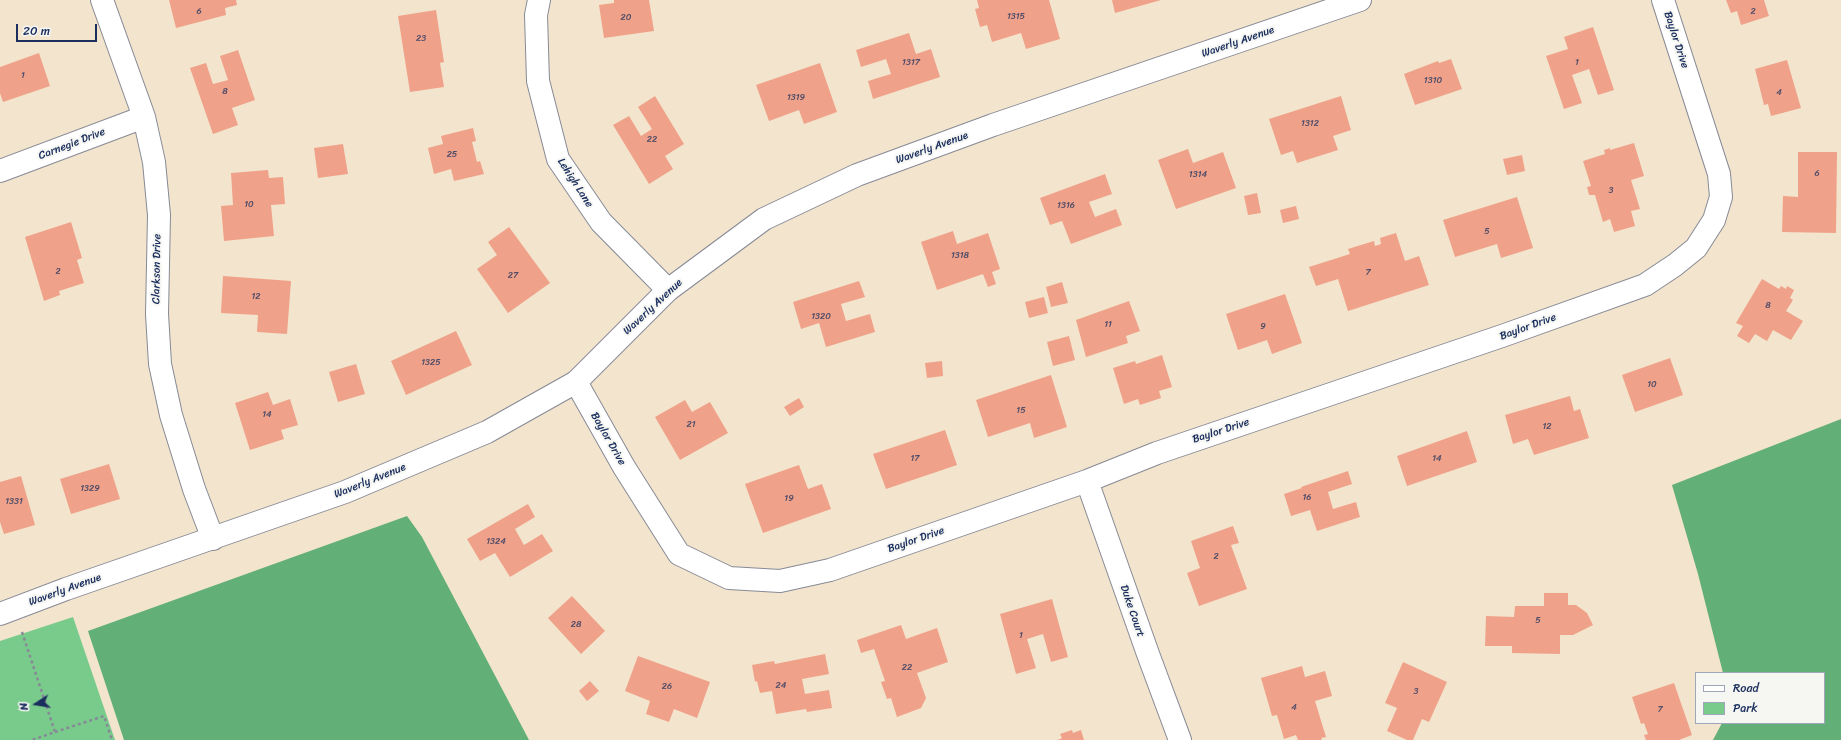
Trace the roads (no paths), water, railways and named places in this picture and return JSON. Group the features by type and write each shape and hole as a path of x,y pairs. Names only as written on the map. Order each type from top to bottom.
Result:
{"street":[{"name":"Clarkson Drive","path":"102,0 144,117 154,162 158,215 157,314 160,364 171,415 194,489 213,539"},
{"name":"Lehigh Lane","path":"539,0 536,15 538,81 558,159 601,222 668,290"},
{"name":"Waverly Avenue","path":"7,611 345,492 487,432 576,382 668,290 764,219 857,175 993,125 1360,0"},
{"name":"Baylor Drive","path":"576,382 624,467 679,554 730,578 780,581 830,570 1087,481 1157,453 1383,378 1644,285 1675,265 1696,248 1714,220 1720,197 1719,174 1663,0"},
{"name":"Carnegie Drive","path":"0,171 144,117"},
{"name":"Duke Court","path":"1087,481 1180,740"}]}
